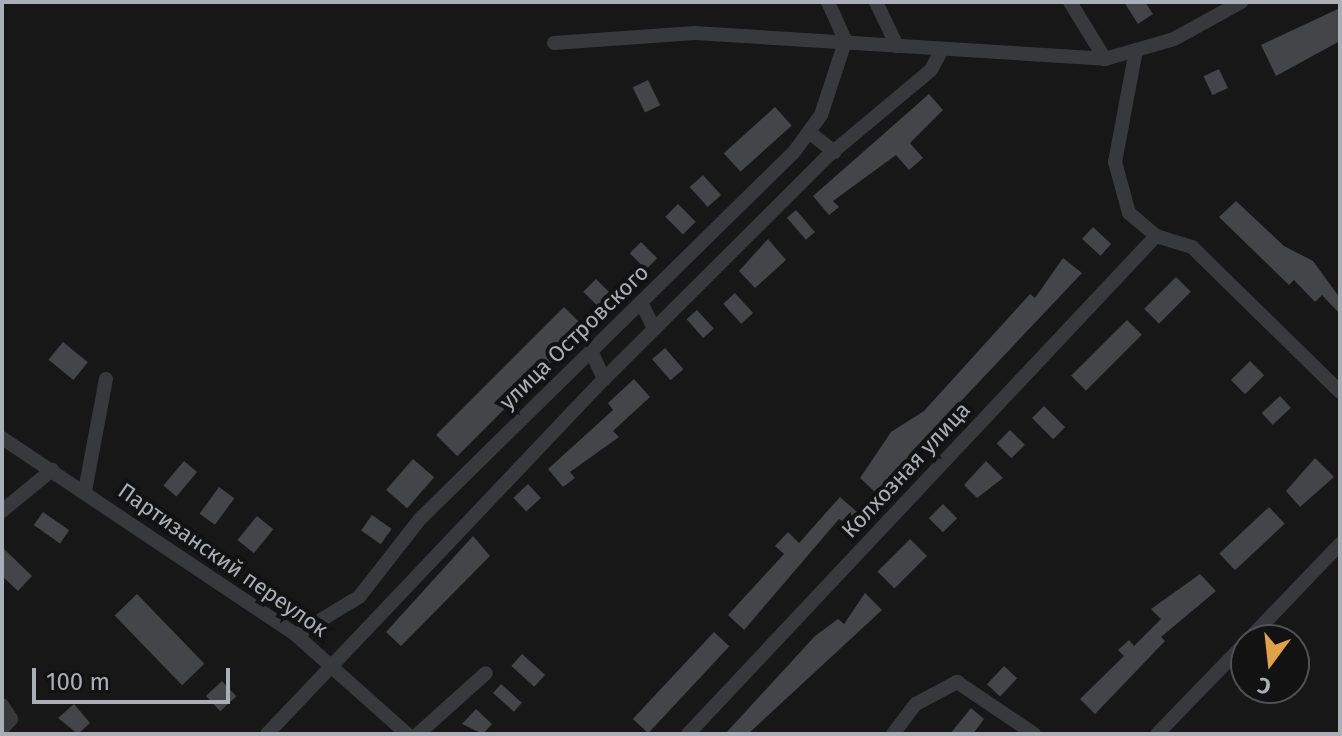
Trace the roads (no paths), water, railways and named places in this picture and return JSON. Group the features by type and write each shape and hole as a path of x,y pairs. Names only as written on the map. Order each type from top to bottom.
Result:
{"street":[{"path":"828,2 846,42"},
{"path":"876,2 897,46"},
{"path":"1070,2 1105,59"},
{"path":"554,43 695,33 1105,59 1174,39 1241,2"},
{"name":"улица Островского","path":"296,635 359,597 420,519 810,133 846,42"},
{"path":"267,734 336,666 604,379 834,152 931,70 942,49"},
{"path":"1136,50 1115,162 1129,213 1156,236 1192,247 1340,392"},
{"path":"810,133 834,152"},
{"name":"Колхозная улица","path":"688,734 1156,236"},
{"path":"641,302 654,329"},
{"path":"591,351 604,379"},
{"path":"85,491 106,379"},
{"name":"Партизанский переулок","path":"2,438 296,635 336,666 407,734"},
{"path":"2,511 52,470"},
{"path":"1263,624 1340,544"},
{"path":"1157,734 1230,659"},
{"path":"418,734 486,673"},
{"path":"893,734 916,704 957,682 1034,734"},
{"path":"2,705 11,719 2,729"}]}
